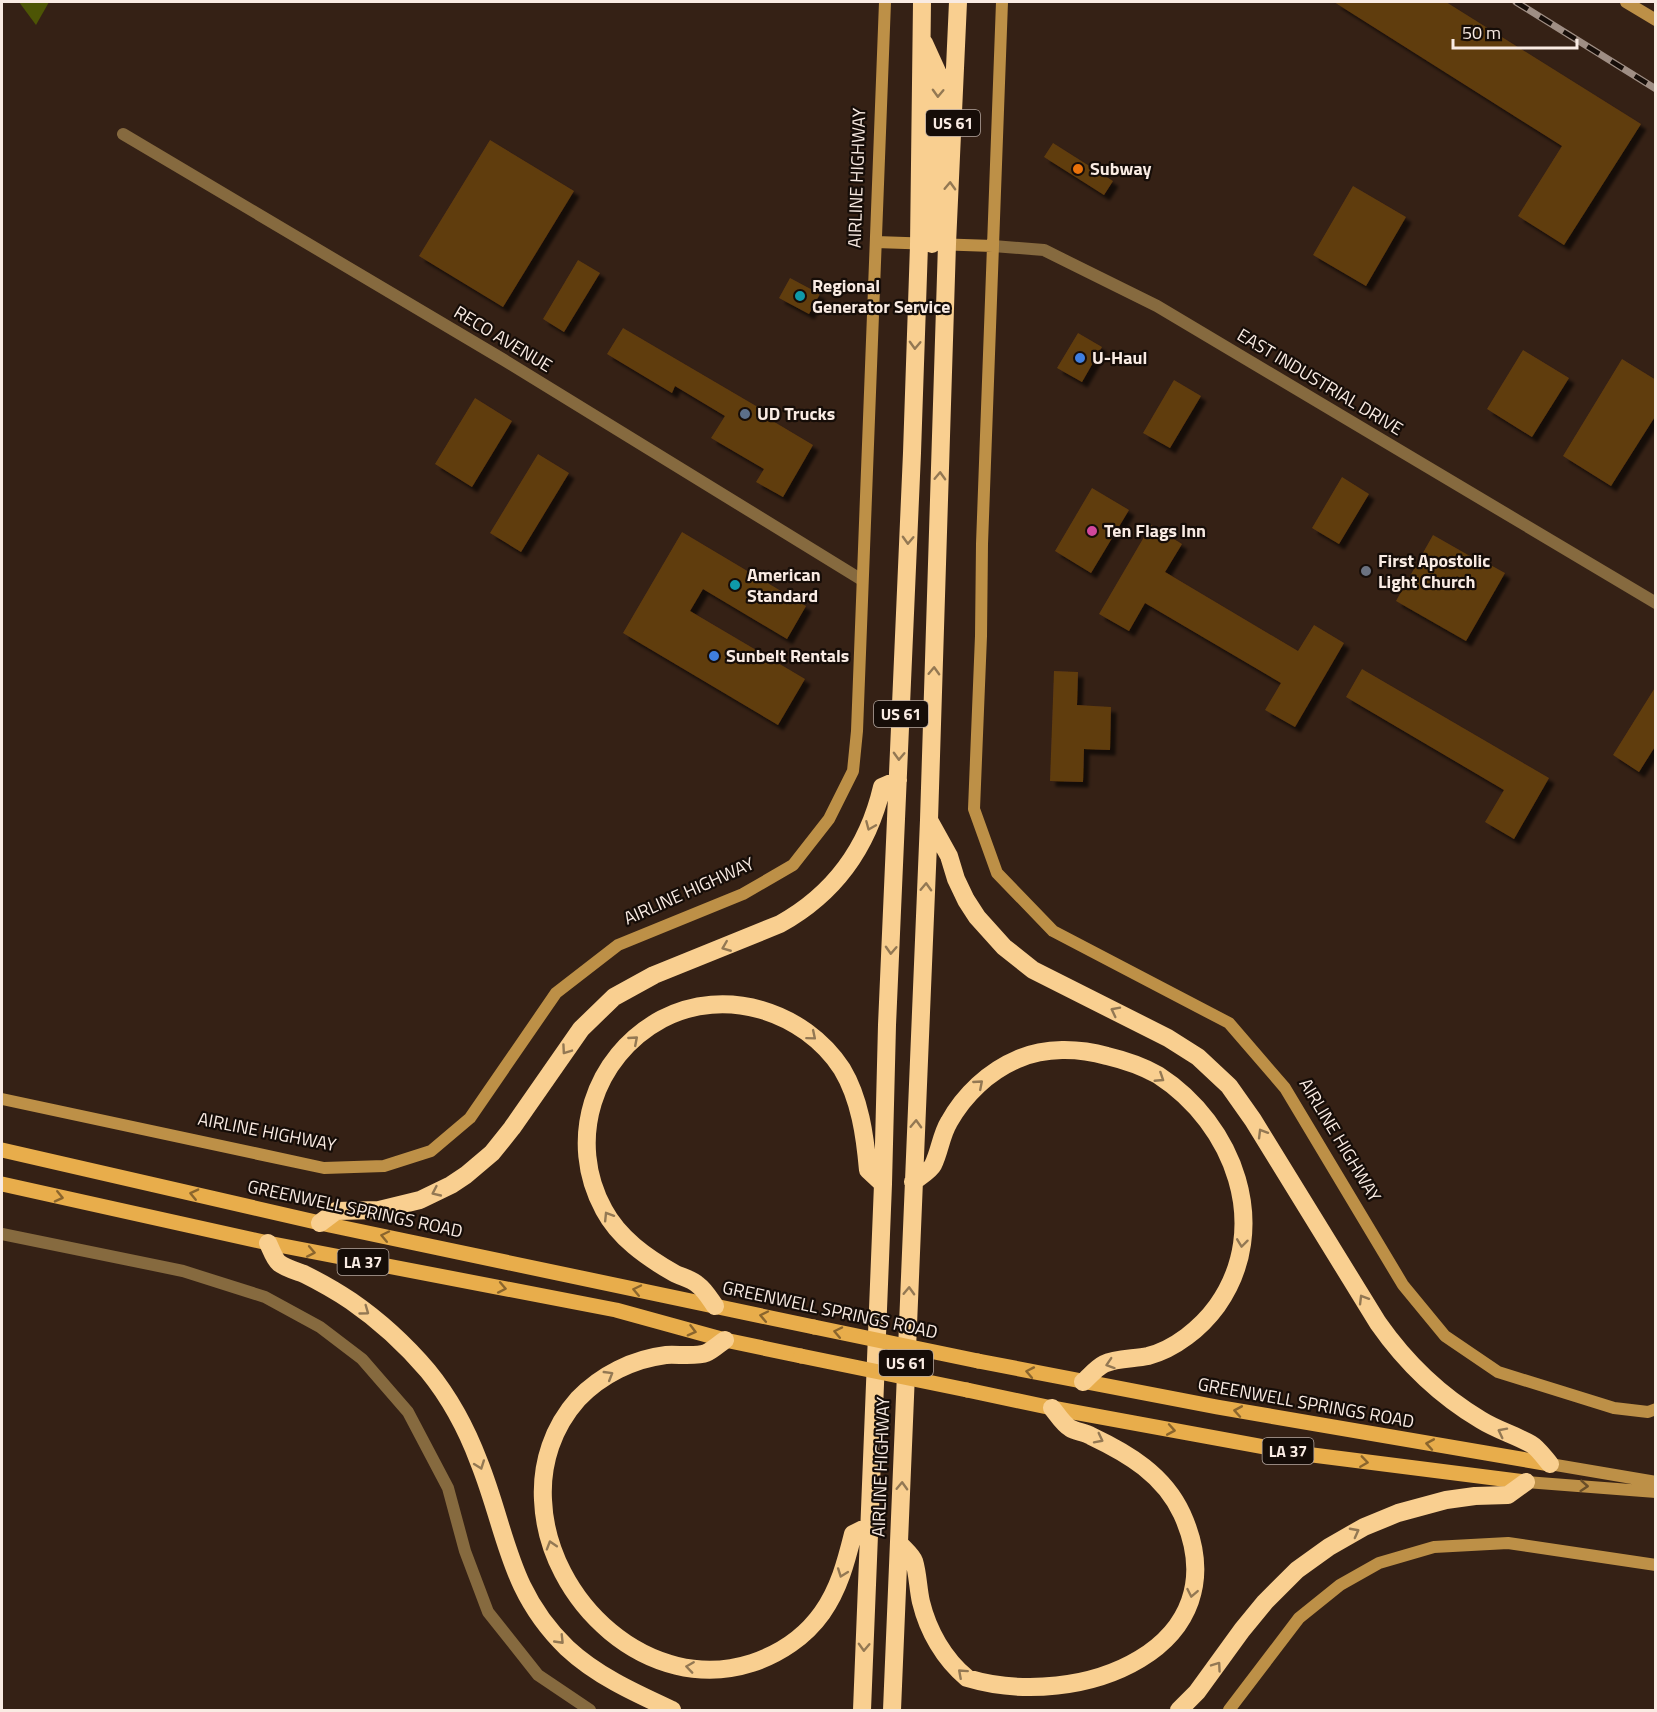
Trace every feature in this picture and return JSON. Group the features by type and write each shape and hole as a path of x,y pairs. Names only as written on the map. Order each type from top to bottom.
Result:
{"highway":[{"name":"AIRLINE HIGHWAY","path":"892,1710 929,820 933,244 922,2"},
{"name":"AIRLINE HIGHWAY","path":"862,1710 898,780 933,244 958,2"},
{"path":"320,1223 336,1211 379,1210 420,1200 466,1175 492,1153 581,1029 614,997 654,975 780,924 805,909 831,886 858,851 869,829 882,787 898,780"},
{"path":"929,820 949,856 966,900 990,933 1033,970 1168,1038 1214,1070 1241,1100 1378,1323 1398,1350 1421,1376 1448,1398 1482,1421 1532,1444 1550,1464"},
{"path":"715,1306 698,1284 648,1257 625,1238 603,1209 590,1176 586,1136 590,1110 599,1084 620,1053 647,1028 664,1018 684,1011 707,1006 730,1005 768,1011 800,1026 828,1051 842,1070 857,1106 864,1134 868,1170 883,1184"},
{"path":"913,1182 933,1166 948,1123 967,1095 998,1070 1018,1059 1034,1054 1071,1050 1097,1053 1137,1065 1165,1081 1202,1112 1217,1134 1238,1181 1244,1230 1236,1272 1217,1307 1188,1335 1174,1345 1150,1355 1103,1364 1083,1382"},
{"path":"268,1243 278,1263 331,1288 370,1314 390,1330 429,1373 456,1413 473,1446 510,1561 526,1594 545,1624 567,1648 591,1667 619,1684 672,1710"},
{"path":"725,1340 705,1354 666,1355 636,1361 621,1368 589,1389 578,1400 559,1427 546,1458 543,1474 543,1510 546,1530 559,1568 589,1613 618,1638 645,1654 678,1665 710,1669 763,1659 792,1642 820,1616 839,1581 853,1534 869,1526"},
{"path":"1052,1408 1068,1428 1088,1434 1116,1448 1150,1472 1174,1499 1182,1515 1194,1559 1194,1588 1180,1633 1153,1671"},
{"path":"1179,1710 1203,1686 1242,1630 1265,1602 1297,1570 1329,1547 1364,1527 1398,1513 1446,1500 1508,1495 1526,1482"},
{"path":"900,1544 914,1559 922,1604 935,1639 945,1655 961,1673 982,1689 1019,1705"}],"main road":[{"name":"GREENWELL SPRINGS ROAD","path":"2,1150 320,1223 978,1361 1449,1448 1550,1464"},
{"name":"LA 37","path":"2,1184 268,1243 616,1310 725,1340 1052,1408 1297,1453 1526,1482"}],"street":[{"name":"AIRLINE HIGHWAY","path":"2,1099 324,1168 384,1166 431,1151 470,1118 556,993 618,945 743,894 793,865 829,819 853,771 857,731 885,2"},
{"name":"AIRLINE HIGHWAY","path":"1002,2 974,809 997,873 1053,931 1229,1023 1285,1088 1403,1285 1445,1336 1498,1372 1614,1407 1648,1412 1656,1409"},
{"path":"1626,2 1656,20"},
{"name":"RECO AVENUE","path":"123,134 484,348 862,580"},
{"name":"EAST INDUSTRIAL DRIVE","path":"876,242 1044,250 1157,306 1656,603"},
{"path":"2,1234 183,1271 265,1297 320,1327 362,1359 408,1413 447,1488 465,1551 488,1612 538,1675 590,1710"},
{"name":"GREENWELL SPRINGS ROAD","path":"1550,1464 1656,1482"},
{"name":"LA 37","path":"1526,1482 1656,1492"},
{"path":"1229,1710 1299,1618 1340,1585 1379,1563 1434,1547 1508,1543 1656,1565"}],"green space":[{"path":"19,2 49,2 36,25"}],"building":[{"path":"1334,2 1446,2 1641,124 1564,245 1518,216 1562,146"},
{"path":"490,140 574,191 503,307 419,256"},
{"name":"Subway","path":"1053,143 1113,181 1104,195 1044,157"},
{"path":"1353,186 1406,217 1366,286 1313,255"},
{"path":"578,260 600,273 564,332 543,319"},
{"name":"Regional Generator Service","path":"790,278 820,294 809,314 779,298"},
{"name":"UD Trucks","path":"623,328 768,413 766,417 813,445 783,497 756,482 764,469 711,438 725,416 675,386 672,393 607,354"},
{"name":"U-Haul","path":"1078,333 1102,347 1082,382 1057,368"},
{"path":"1523,350 1569,378 1532,437 1487,409"},
{"path":"1622,359 1656,380 1656,415 1611,486 1563,456"},
{"path":"1174,380 1201,396 1170,448 1143,433"},
{"path":"475,398 512,421 472,487 435,464"},
{"path":"538,454 569,473 521,552 490,533"},
{"path":"1342,477 1369,494 1339,544 1312,528"},
{"name":"Ten Flags Inn","path":"1092,488 1129,510 1091,573 1055,551"},
{"path":"1151,525 1182,544 1165,572 1298,651 1314,625 1344,643 1295,727 1265,710 1281,683 1145,603 1129,631 1099,614"},
{"name":"Sunbelt Rentals","path":"682,532 806,606 787,639 703,589 690,611 805,679 778,725 623,633"},
{"path":"1433,535 1484,564 1485,562 1505,573 1466,641 1396,601"},
{"path":"1362,669 1549,778 1514,839 1485,822 1504,790 1346,697"},
{"path":"1054,671 1078,672 1077,705 1111,707 1110,750 1084,749 1083,782 1050,781"},
{"path":"1656,686 1656,745 1639,772 1613,755"}],"railway":[{"path":"1516,2 1656,89"}],"place":[{"name":"Subway","path":"1078,169"},
{"name":"Regional Generator Service","path":"800,296"},
{"name":"U-Haul","path":"1080,358"},
{"name":"UD Trucks","path":"745,414"},
{"name":"Ten Flags Inn","path":"1092,531"},
{"name":"First Apostolic Light Church","path":"1366,571"},
{"name":"American Standard","path":"735,585"},
{"name":"Sunbelt Rentals","path":"714,656"}]}
